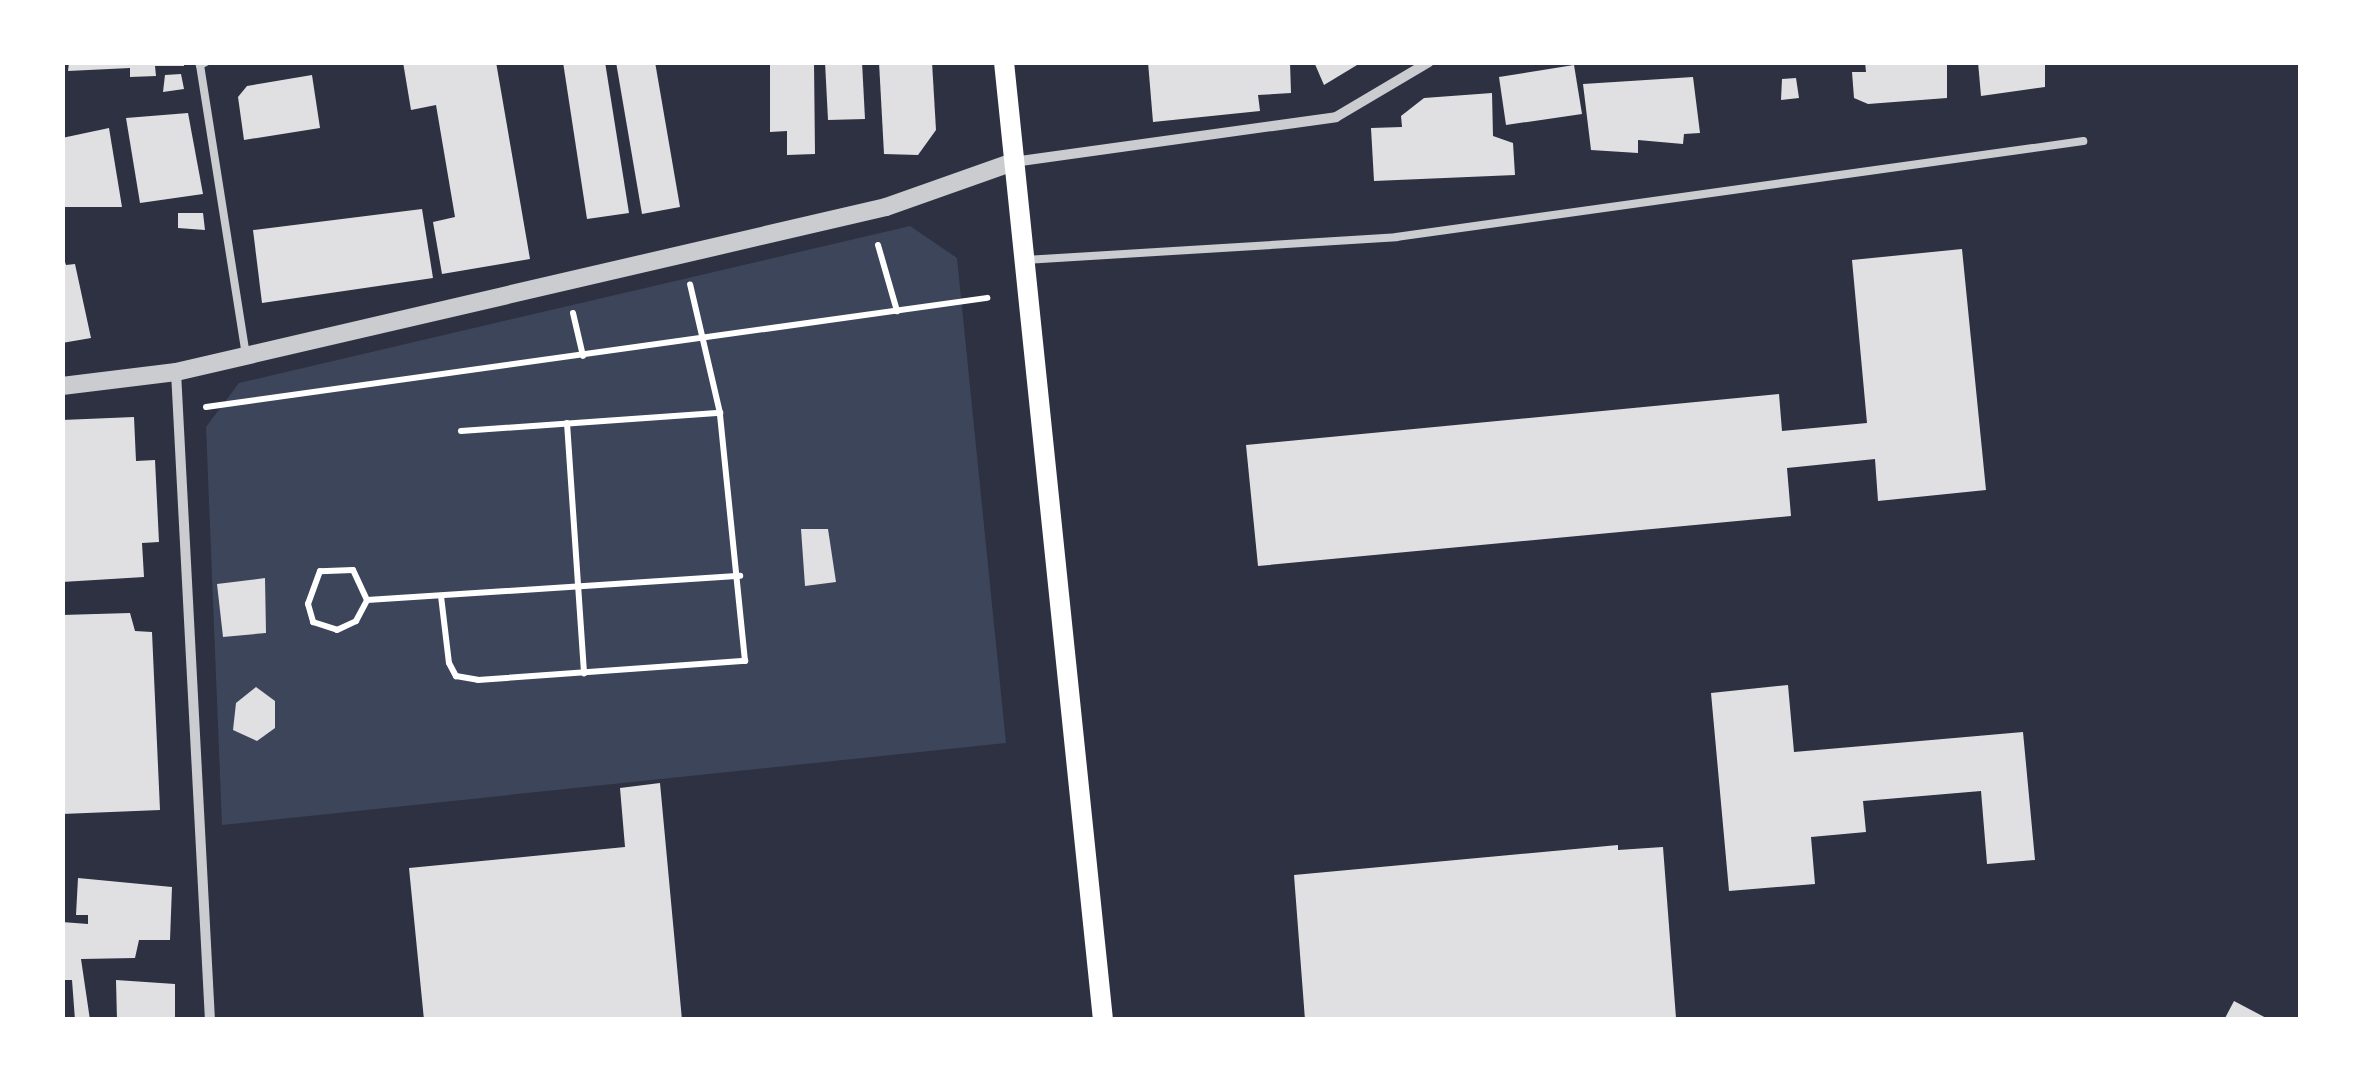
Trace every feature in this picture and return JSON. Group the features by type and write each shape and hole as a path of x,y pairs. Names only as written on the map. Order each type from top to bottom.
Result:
{"main road":[{"path":"1004,62 1103,1020"}],"street":[{"path":"62,386 176,372 871,211 1013,162 1336,117 1429,62"},
{"path":"176,372 210,1020"}],"lane":[{"path":"206,62 200,65 246,356"},
{"path":"1022,260 1396,237 2083,141"}],"path":[{"path":"871,211 897,311"},
{"path":"441,596 449,663 456,676 478,680 744,661 740,576 720,413 684,254"},
{"path":"178,409 987,298"},
{"path":"461,431 720,413"},
{"path":"567,423 584,674"},
{"path":"352,570 368,600 356,621 337,630 314,622 308,604 320,571 352,570"},
{"path":"368,600 740,576"}],"shaded area":[{"path":"910,226 957,258 1006,743 222,825 206,427 239,383"}],"building":[{"path":"69,62 184,62 184,66 155,66 156,76 130,77 130,68 68,71"},
{"path":"403,62 496,62 530,259 442,274 433,222 455,217 436,105 411,110"},
{"path":"563,62 605,62 629,213 587,219"},
{"path":"616,62 655,62 680,207 642,214"},
{"path":"770,62 814,62 815,154 787,155 787,131 770,132"},
{"path":"825,62 862,62 865,119 828,120"},
{"path":"879,62 932,62 936,130 918,155 884,154"},
{"path":"1148,62 1290,62 1291,93 1258,95 1260,111 1153,122"},
{"path":"1314,62 1362,62 1324,85"},
{"path":"1865,62 1947,62 1947,98 1868,104 1854,98 1852,72 1866,72"},
{"path":"1978,62 2045,62 2045,87 1981,96"},
{"path":"1574,65 1582,114 1506,125 1499,77"},
{"path":"181,74 184,89 163,92 165,75"},
{"path":"312,75 320,128 244,140 238,97 247,86"},
{"path":"1693,77 1700,133 1684,134 1683,144 1638,140 1638,153 1591,150 1583,84"},
{"path":"1796,78 1799,98 1781,100 1782,79"},
{"path":"1492,93 1493,136 1513,143 1515,175 1374,181 1371,128 1402,127 1401,116 1424,98"},
{"path":"188,113 203,194 140,203 126,118"},
{"path":"109,128 122,207 62,207 62,138"},
{"path":"422,209 433,278 262,303 253,230"},
{"path":"178,213 203,213 205,230 178,228"},
{"path":"1962,249 1986,490 1878,501 1875,459 1787,468 1791,516 1258,566 1246,445 1779,394 1782,431 1867,423 1852,260"},
{"path":"63,256 66,265 75,264 91,338 62,343"},
{"path":"134,417 136,461 155,460 159,542 142,543 144,577 62,582 62,420"},
{"path":"801,529 828,529 836,582 805,586"},
{"path":"265,578 266,633 223,637 217,584"},
{"path":"130,613 135,631 152,632 160,810 62,814 62,615"},
{"path":"1788,685 1794,752 2023,732 2035,860 1987,864 1981,791 1863,801 1866,832 1811,837 1815,884 1729,891 1711,693"},
{"path":"256,687 275,701 275,728 257,741 233,730 236,703"},
{"path":"660,783 682,1020 424,1020 409,868 625,847 620,788"},
{"path":"1618,845 1618,850 1663,847 1676,1018 1305,1020 1294,875"},
{"path":"78,878 172,887 170,940 139,940 135,958 81,959 90,1020 75,1020 72,980 62,980 62,922 88,924 88,915 76,915"},
{"path":"116,980 175,984 175,1020 117,1020"},
{"path":"2234,1001 2270,1020 2224,1020"}]}
